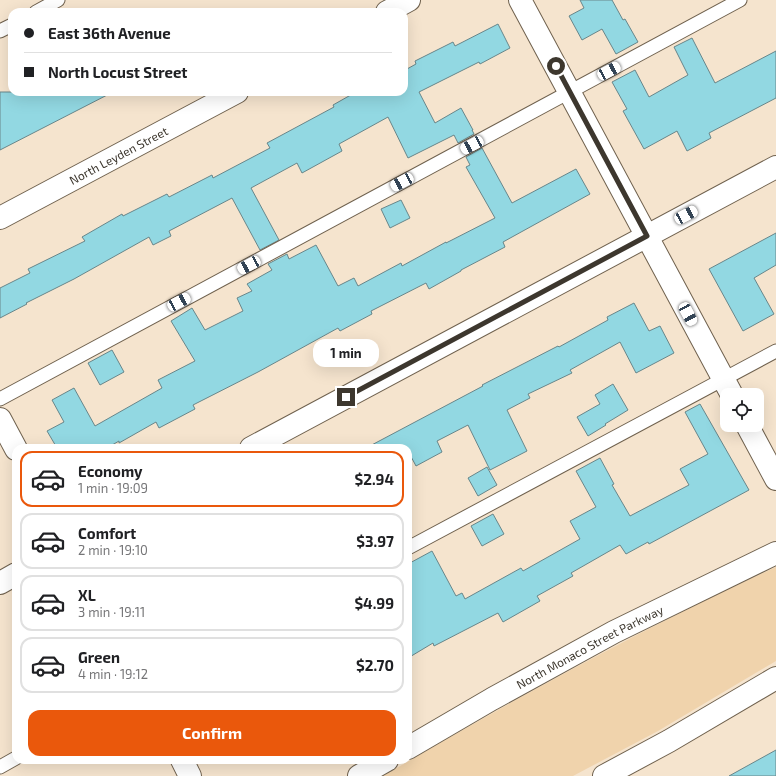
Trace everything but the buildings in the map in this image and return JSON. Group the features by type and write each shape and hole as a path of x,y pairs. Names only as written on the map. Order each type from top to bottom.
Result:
{"street":[{"path":"394,8 409,0"},
{"path":"520,0 727,387"},
{"name":"North Leyden Street","path":"0,218 229,96"},
{"path":"258,444 776,167"},
{"path":"0,419 14,444"},
{"path":"752,432 776,479"},
{"name":"North Monaco Street Parkway","path":"412,746 492,699 614,632 776,553"},
{"path":"0,583 12,576"},
{"path":"604,776 670,741 776,678"},
{"path":"184,764 190,776"},
{"path":"359,776 380,764"}],"lane":[{"path":"43,8 58,0"},
{"path":"0,399 740,0"},
{"path":"412,546 727,387 776,351"},
{"path":"0,767 12,760"}],"shaded area":[{"path":"776,567 776,661 658,731 573,776 383,776 404,764 412,764 412,759 528,693 676,615"}],"route":[{"path":"346,397 647,236 556,66"}]}
